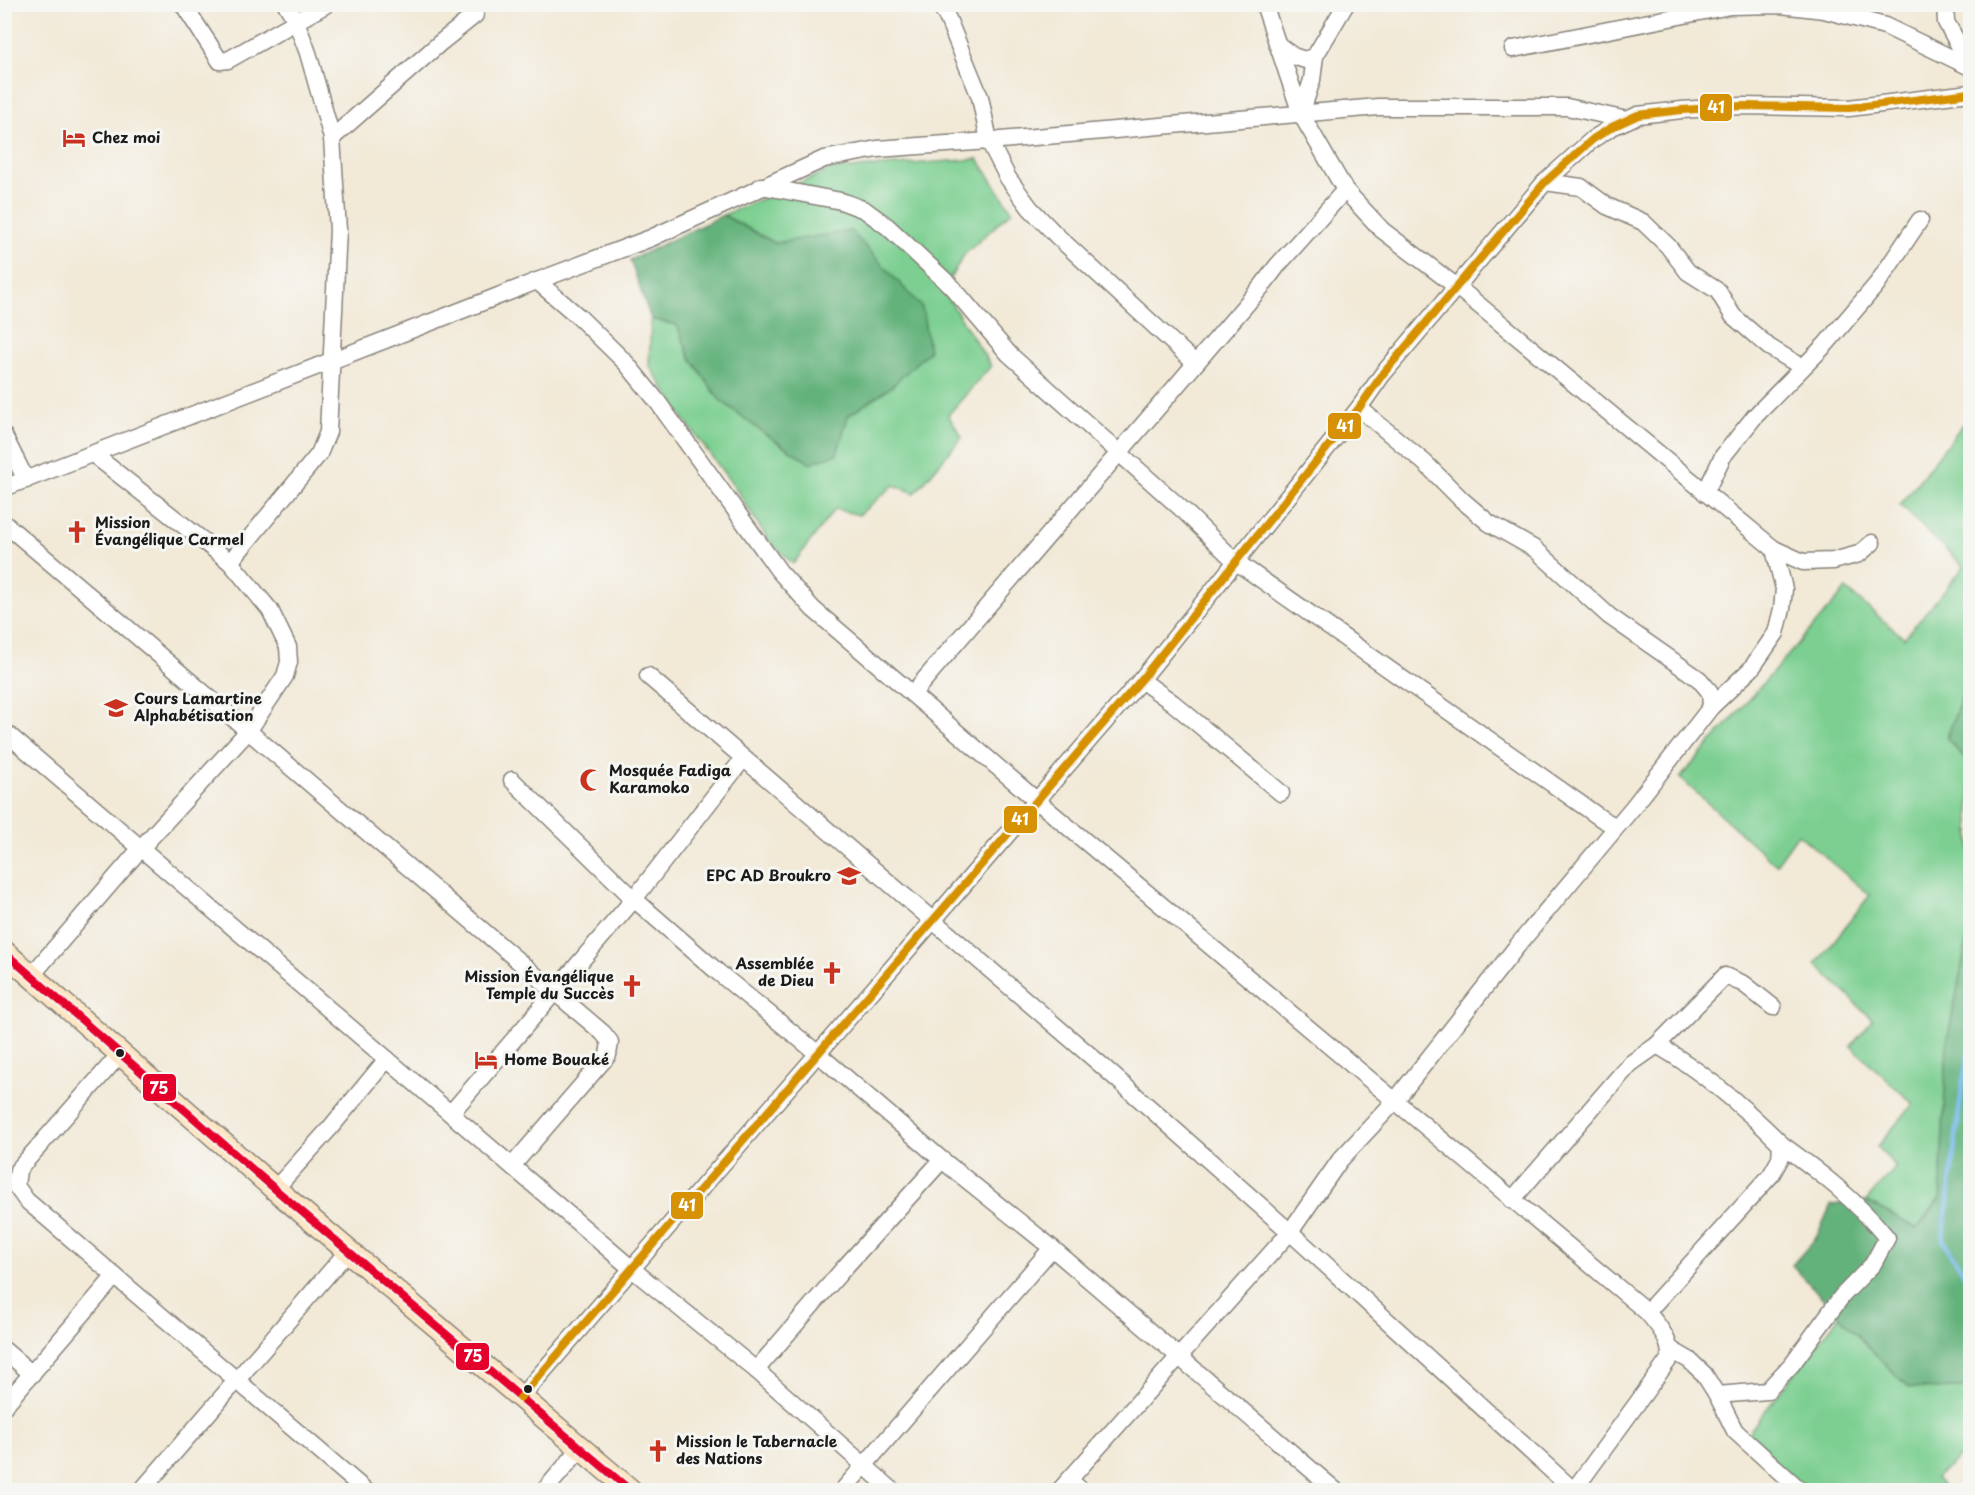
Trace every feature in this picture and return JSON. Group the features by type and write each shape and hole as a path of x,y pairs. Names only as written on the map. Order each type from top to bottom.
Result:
{"street":[{"path":"183,4 220,61 228,60 327,4"},
{"path":"230,562 319,454 328,432 338,230 332,138 296,21 286,4"},
{"path":"940,4 980,98 989,141 1008,178 1057,236 1195,363"},
{"path":"1264,4 1301,114 1345,190 1382,230 1457,287 1774,549 1803,562 1833,561 1859,554 1872,543"},
{"path":"1301,114 1312,80 1315,56 1346,4"},
{"path":"1945,4 1943,6 1946,22 1971,66"},
{"path":"1513,49 1730,6 1781,5 1824,10 1885,26 1971,66"},
{"path":"332,138 440,43 476,15"},
{"path":"1277,44 1293,56 1305,60 1315,56"},
{"path":"520,1398 1141,680 1359,408 1382,375 1545,182 1593,139 1638,115 1741,106 1849,108 1971,93"},
{"path":"4,436 12,489 93,454 331,360 651,238 824,159 878,149 1378,107 1567,107 1627,120"},
{"path":"1545,182 1581,187 1607,206 1643,222 1668,246 1688,272 1718,291 1733,316 1769,347 1802,368"},
{"path":"762,186 841,201 865,210 888,227 952,287 1009,354 1184,511 1235,561 1592,812 1616,826"},
{"path":"913,693 1345,190"},
{"path":"1705,493 1723,456 1755,416 1826,344 1877,284 1920,220"},
{"path":"537,280 626,363 657,401 760,545 813,609 1036,800 1647,1312 1666,1339 1670,1349 1670,1358 1574,1491 1290,1232 648,676"},
{"path":"1359,408 1489,523 1535,549 1610,616 1699,680 1710,692 1711,707"},
{"path":"31,976 141,848 249,730 285,676 289,662 288,647 270,610 230,562 93,454"},
{"path":"4,522 603,1033 610,1042 608,1055 512,1166"},
{"path":"1070,1487 1114,1428 1290,1232 1340,1160 1395,1101 1518,945 1634,806 1711,707 1751,669 1776,633 1782,609 1784,589 1774,549"},
{"path":"1141,680 1173,703 1281,793"},
{"path":"4,731 632,1269 756,1370 892,1491"},
{"path":"451,1113 634,899 743,759"},
{"path":"512,780 634,899 719,973 942,1160 1052,1248 1335,1491"},
{"path":"4,952 275,1189 630,1491"},
{"path":"1512,1200 1630,1064 1657,1045 1725,976 1744,984 1773,1007"},
{"path":"1657,1045 1688,1065 1753,1116 1781,1144 1821,1173 1871,1219 1887,1238 1873,1264 1842,1296 1792,1364 1767,1390 1717,1395"},
{"path":"121,1053 18,1170 16,1186 26,1200 237,1379 356,1488"},
{"path":"275,1189 331,1127 387,1059"},
{"path":"1647,1312 1771,1175 1779,1158 1781,1144"},
{"path":"756,1370 942,1160"},
{"path":"843,1491 1052,1248"},
{"path":"142,1491 348,1251"},
{"path":"4,1406 115,1276"},
{"path":"1670,1349 1689,1360 1704,1374 1735,1431 1800,1491"},
{"path":"4,1350 32,1374"},
{"path":"545,1491 580,1449"}],"green space":[{"path":"978,159 1012,211 964,255 943,290 991,366 948,415 962,437 915,493 894,485 859,515 835,509 793,564 768,540 738,492 683,418 649,365 651,319 677,325 690,357 719,399 765,434 810,463 848,416 892,386 851,231 775,243 723,215 830,170"},
{"path":"723,215 775,243 851,231 922,307 929,351 892,386 848,416 837,454 810,463 765,434 719,399 690,357 677,325 651,319 630,260"},
{"path":"1970,415 1970,688 1963,693 1947,738 1970,765 1970,924 1947,1043 1940,1198 1917,1229 1866,1201 1896,1167 1877,1147 1913,1104 1851,1046 1873,1020 1816,964 1870,895 1798,834 1776,865 1680,778 1846,589 1904,638 1964,567 1900,505"},
{"path":"1970,688 1970,765 1947,738 1963,693"},
{"path":"1970,924 1970,1387 1937,1389 1908,1387 1792,1265 1816,1238 1831,1205 1866,1201 1917,1229 1940,1198 1947,1043"},
{"path":"1840,1315 1869,1348 1937,1389 1970,1387 1970,1449 1936,1478 1947,1490 1806,1490 1745,1437"}],"waterway":[{"path":"1970,1049 1963,1080 1943,1240 1970,1283"}],"transit line":[{"name":"41","path":"520,1398 1141,680 1359,408 1382,375 1545,182 1593,139 1638,115 1741,106 1849,108 1970,93"},
{"name":"75","path":"4,952 275,1189 630,1490"}],"place":[{"name":"Chez moi","path":"74,138"},
{"name":"Mission Évangélique Carmel","path":"77,532"},
{"name":"Cours Lamartine Alphabétisation","path":"116,708"},
{"name":"Mosquée Fadiga Karamoko","path":"591,780"},
{"name":"EPC AD Broukro","path":"849,876"},
{"name":"Assemblée de Dieu","path":"832,973"},
{"name":"Mission Évangélique Temple du Succès","path":"632,986"},
{"name":"Home Bouaké","path":"486,1060"},
{"name":"Mission le Tabernacle des Nations","path":"658,1451"}]}
